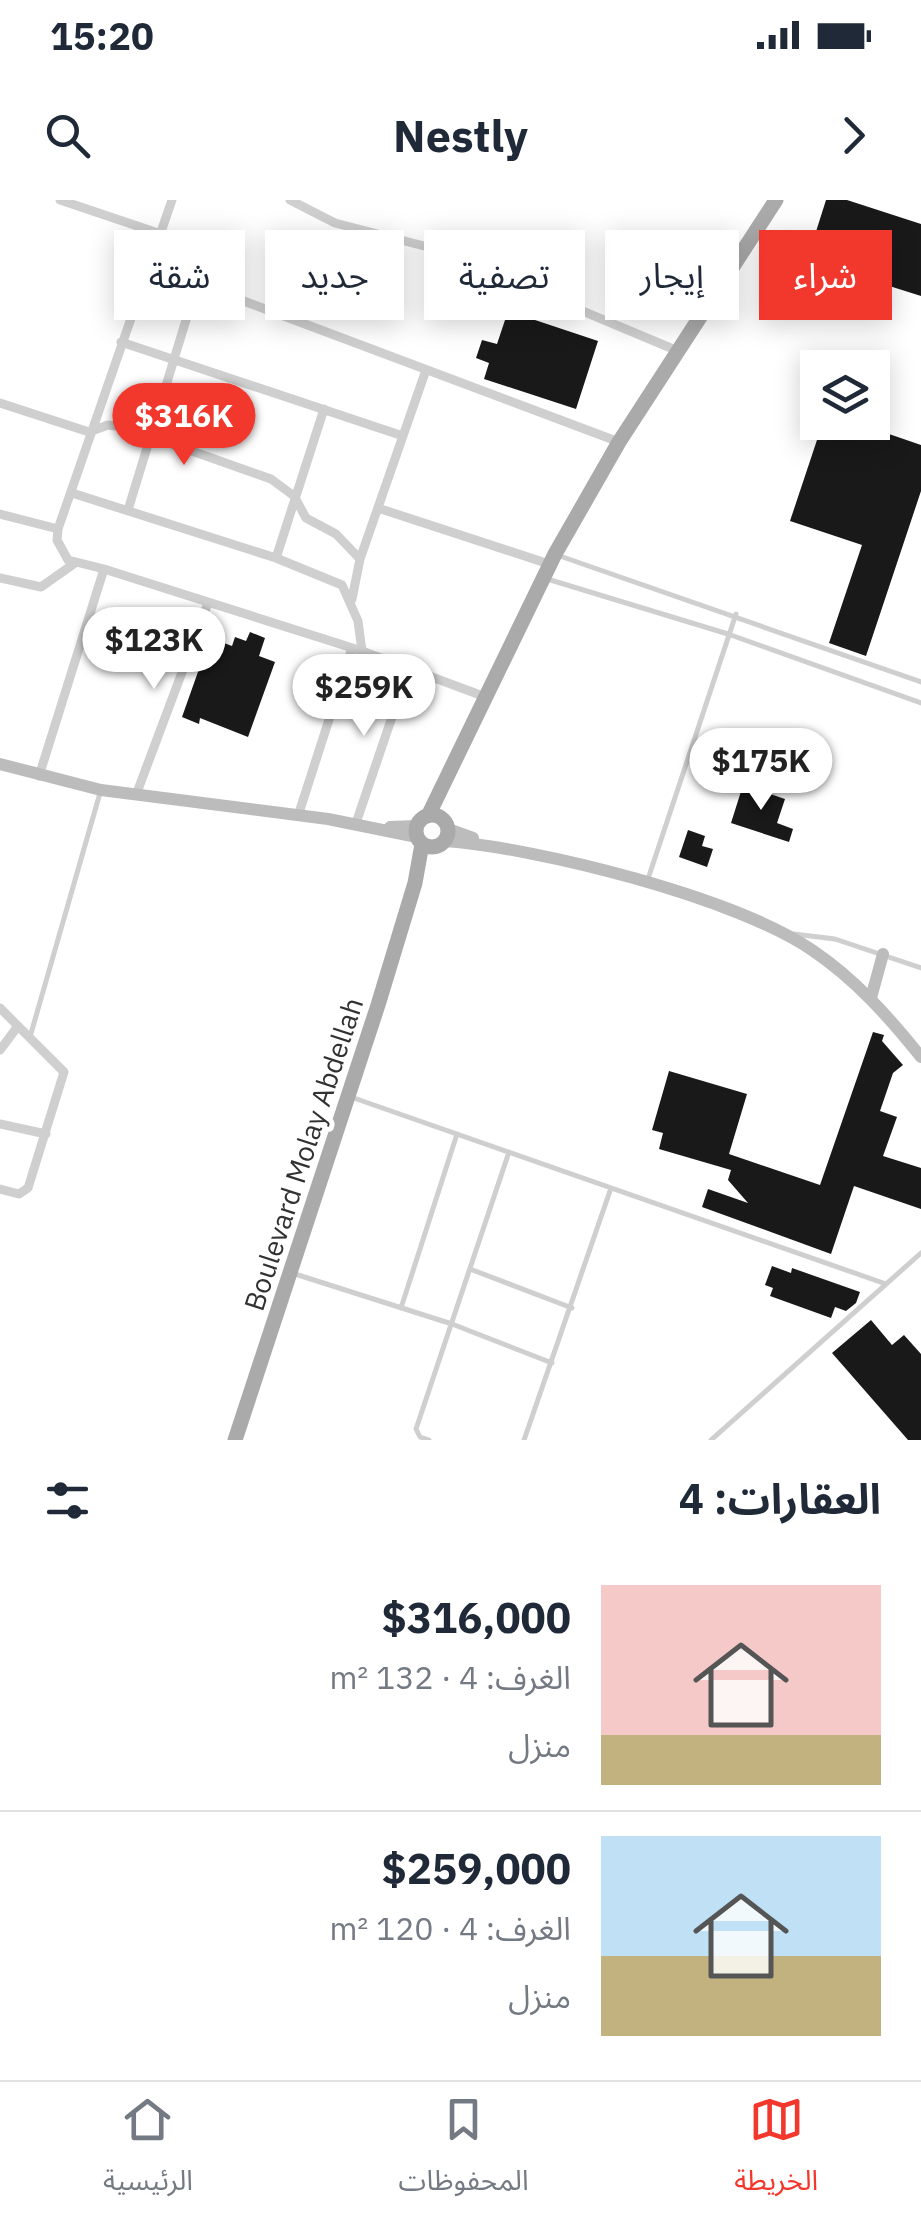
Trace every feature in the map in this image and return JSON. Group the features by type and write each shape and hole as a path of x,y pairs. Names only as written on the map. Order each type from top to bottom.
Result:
{"main road":[{"name":"Boulevard Molay Abdellah","path":"235,1440 448,780 483,696 549,565 619,442 776,200"},
{"path":"0,764 101,790 432,832 646,884 784,934 836,967 871,998 921,1056"},
{"path":"871,998 884,954"}],"street":[{"path":"60,200 149,230"},
{"path":"159,230 172,200"},
{"path":"290,200 335,223 432,248 678,351"},
{"path":"245,302 619,442"},
{"path":"128,320 58,529 56,540 74,563 357,649 483,696"},
{"path":"128,510 187,320"},
{"path":"120,342 404,436"},
{"path":"298,816 357,649 352,602 360,559 381,509 426,370"},
{"path":"0,403 90,432 115,424 272,479 294,496 306,518 336,534 360,559"},
{"path":"276,558 324,408"},
{"path":"72,493 276,558 342,585 352,602"},
{"path":"381,509 549,565"},
{"path":"0,514 58,529"},
{"path":"0,578 42,587 74,563"},
{"path":"39,776 104,570"},
{"path":"136,795 208,603"},
{"path":"356,823 409,668"},
{"path":"0,1008 64,1072 25,1193 0,1188"},
{"path":"0,1050 18,1026"},
{"path":"0,1124 46,1134"}],"lane":[{"path":"549,565 736,614 921,682"},
{"path":"549,565 921,703"},
{"path":"646,884 736,614"},
{"path":"30,1038 101,790"},
{"path":"784,934 814,935 921,968"},
{"path":"348,1096 886,1284"},
{"path":"401,1308 457,1134"},
{"path":"429,1440 416,1428 510,1152"},
{"path":"524,1440 611,1188"},
{"path":"710,1440 921,1253"},
{"path":"470,1268 572,1308"},
{"path":"290,1272 452,1324 552,1363"}],"building":[{"path":"826,200 847,200 921,224 921,296 892,287 892,230 816,230"},
{"path":"505,320 535,320 598,341 576,409 484,379 489,363 476,358 482,340 497,344"},
{"path":"890,434 921,445 921,491 866,656 829,643 862,545 790,521 817,440 890,440"},
{"path":"250,632 265,638 259,656 275,662 248,737 200,718 199,724 182,717 210,638 232,646 235,637 246,641"},
{"path":"743,785 785,799 777,823 793,829 789,842 731,823"},
{"path":"688,830 705,836 702,846 713,849 707,867 679,857"},
{"path":"873,1032 884,1035 882,1041 903,1065 893,1073 880,1111 897,1117 883,1156 921,1168 921,1209 854,1186 831,1254 702,1207 708,1189 748,1203 728,1180 731,1170 659,1149 663,1133 652,1130 669,1071 747,1094 729,1154 820,1185"},
{"path":"772,1266 791,1273 792,1268 860,1292 856,1303 846,1311 835,1307 831,1318 770,1296 773,1288 765,1285"},
{"path":"871,1320 892,1345 904,1335 921,1354 921,1440 908,1440 832,1353"}]}
